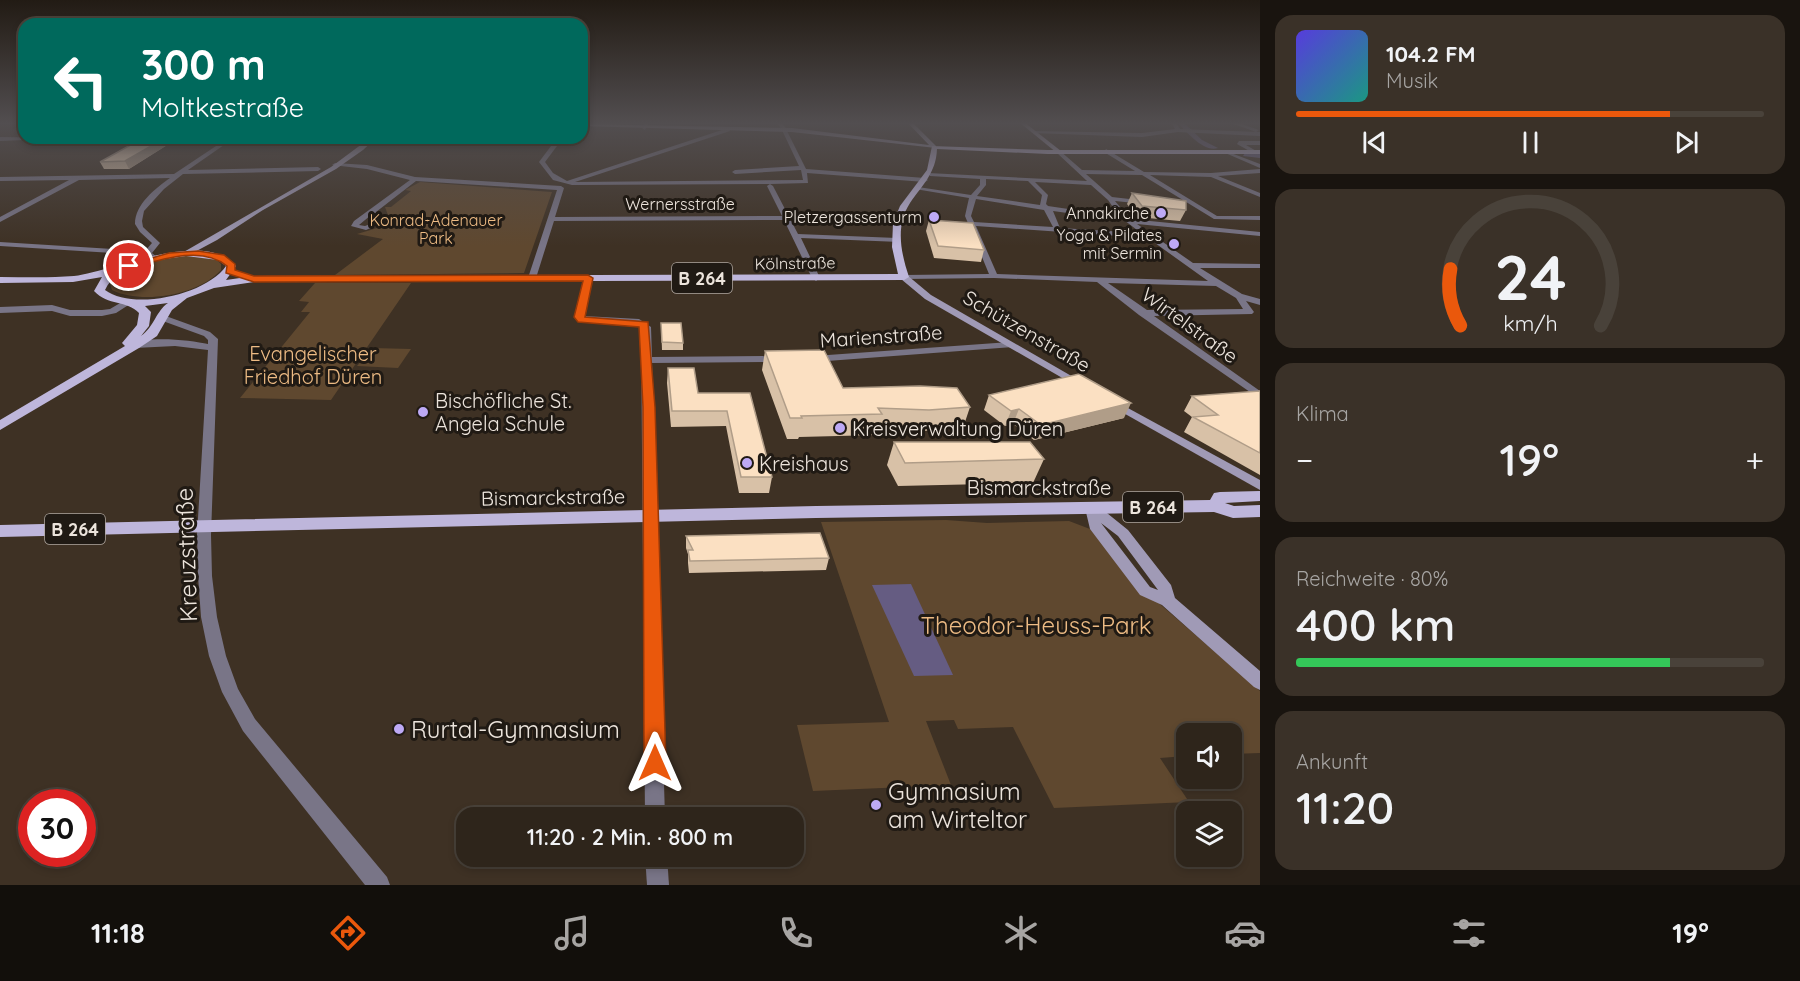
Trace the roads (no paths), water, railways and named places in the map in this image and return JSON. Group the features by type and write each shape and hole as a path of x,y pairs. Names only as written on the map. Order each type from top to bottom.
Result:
{"main road":[{"path":"904,277 897,240 898,217 927,177 930,163"},
{"name":"B 264","path":"0,280 73,279 118,270 150,256 210,249 228,260 231,266 230,271 212,285 190,294 168,308 153,333 0,426"},
{"name":"B 264","path":"118,270 100,285 99,291 102,296 131,302 190,294"},
{"name":"Kölnstraße","path":"230,271 254,279"},
{"name":"Kölnstraße","path":"212,285 254,279 904,277"},
{"name":"B 264","path":"73,279 100,285"},
{"name":"B 264","path":"112,357 143,326 145,312 131,302"},
{"name":"Bismarckstraße","path":"1215,506 1220,497 1260,496"},
{"name":"Bismarckstraße","path":"0,531 1092,508 1215,506 1233,512 1260,510"}],"street":[{"path":"0,244 150,256 156,243 145,233 138,220 144,206 155,193 195,163"},
{"path":"543,163 553,179 562,184 626,163"},
{"path":"210,249 243,220 335,165 367,168 415,179 511,187 562,184 802,183 807,180 800,163"},
{"path":"1071,163 1110,199 1122,215"},
{"path":"1129,163 1213,216 1260,218"},
{"path":"0,179 318,169"},
{"path":"735,172 803,169 927,177 1092,183"},
{"path":"1080,172 1210,175 1260,171"},
{"path":"1237,173 1260,181"},
{"path":"1210,175 1260,195"},
{"path":"0,220 78,177"},
{"path":"982,178 983,185 973,197 968,214 994,276"},
{"path":"372,212 415,179"},
{"path":"1031,181 1045,195 1043,205 1047,208 1058,231"},
{"path":"532,278 562,184"},
{"path":"770,186 816,278"},
{"path":"918,189 1047,208 1122,215 1188,265 1218,284 1239,297 1260,302"},
{"path":"1110,199 1154,202"},
{"path":"1011,203 1011,212"},
{"path":"1174,203 1194,204"},
{"name":"Wernersstraße","path":"552,219 787,218"},
{"path":"1240,218 1258,234"},
{"path":"1131,220 1258,234"},
{"path":"971,224 1012,224 1058,231 1151,236"},
{"path":"796,236 897,240"},
{"path":"1188,265 1260,266"},
{"name":"Kölnstraße","path":"904,277 994,276 1218,284"},
{"name":"Schützenstraße","path":"904,277 928,297 1092,390"},
{"path":"588,278 579,317 588,321 644,324 651,516 655,807"},
{"name":"Wirtelstraße","path":"1100,281 1260,396"},
{"path":"1142,313 1249,312 1239,297"},
{"path":"0,310 48,309 70,314 102,313 113,311 131,302"},
{"path":"135,345 170,342 197,343 214,348 213,339 207,334 164,318"},
{"name":"Marienstraße","path":"807,359 1010,345"},
{"name":"Kreuzstraße","path":"214,348 205,526 206,585 220,669 234,704 379,885"},
{"path":"647,360 784,359"},
{"name":"Schützenstraße","path":"1102,396 1260,486"},
{"path":"1092,508 1095,526 1145,591 1167,601 1260,682"},
{"path":"657,867 658,885"}],"place":[{"name":"Annakirche","path":"1161,213"},
{"name":"Pletzergassenturm","path":"934,217"},
{"name":"Yoga & Pilates mit Sermin","path":"1174,244"},
{"name":"Bischöfliche St. Angela Schule","path":"423,412"},
{"name":"Kreisverwaltung Düren","path":"840,428"},
{"name":"Kreishaus","path":"747,463"},
{"name":"Rurtal-Gymnasium","path":"399,729"},
{"name":"Gymnasium am Wirteltor","path":"876,805"}],"park label":[{"name":"Konrad-Adenauer Park","path":"436,229"},
{"name":"Evangelischer Friedhof Düren","path":"313,364"},
{"name":"Theodor-Heuss-Park","path":"1036,625"}]}
